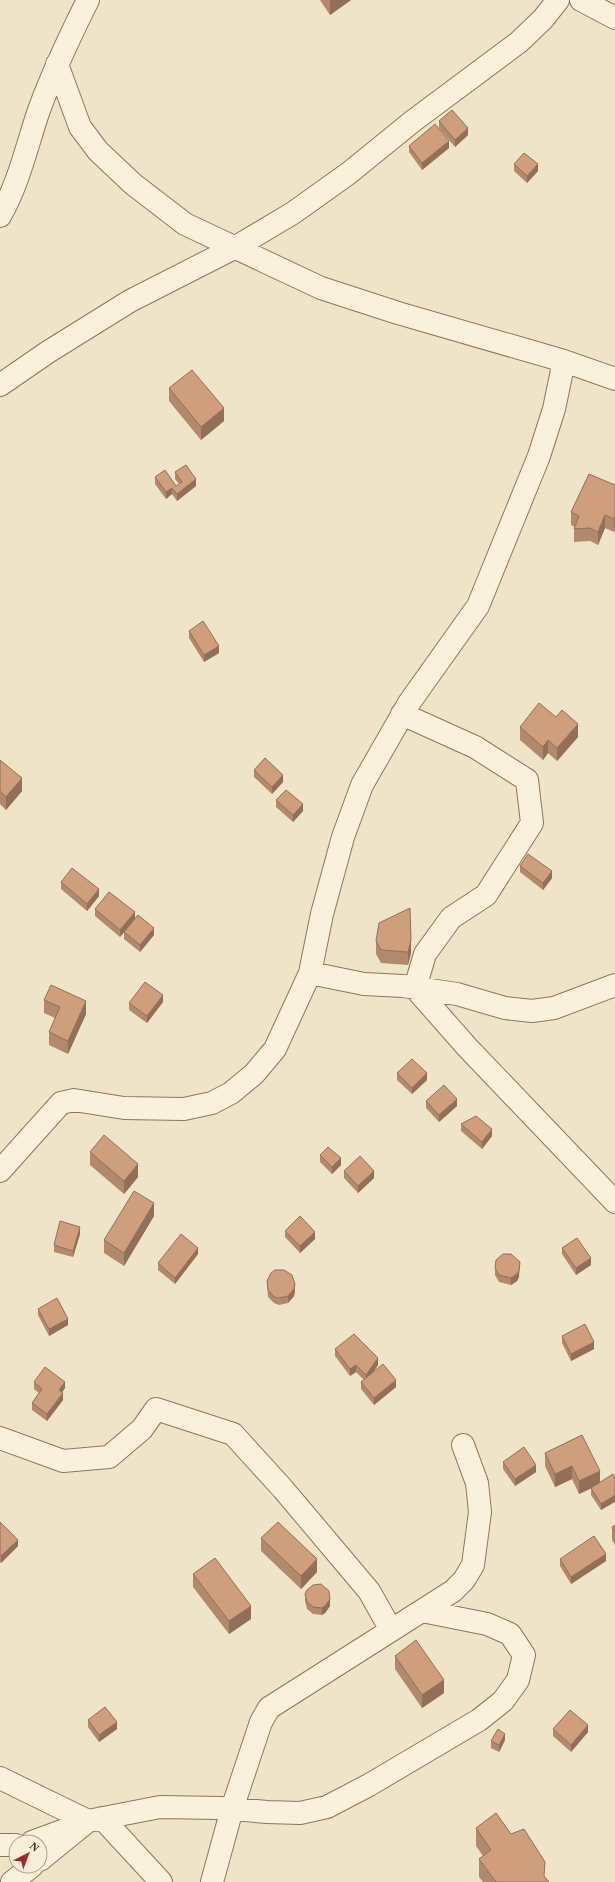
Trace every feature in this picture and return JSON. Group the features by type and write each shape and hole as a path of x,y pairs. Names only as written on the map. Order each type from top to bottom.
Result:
{"street":[{"path":"0,216 8,203 39,110 57,64 88,0"},
{"path":"0,385 48,352 130,301 236,247 293,213 349,173 413,121 519,42 543,19 558,0"},
{"path":"581,0 615,18"},
{"path":"57,64 80,127 98,151 133,184 185,224 321,288 398,313 564,361 615,380"},
{"path":"0,1171 24,1142 61,1103 74,1100 124,1108 184,1109 212,1103 231,1093 254,1074 275,1049 310,973 324,907 343,837 362,785 402,714 478,606 539,456 554,409 564,361"},
{"path":"402,714 475,748 527,780 532,823 486,895 451,918 425,954 414,988"},
{"path":"310,973 364,984 414,988 457,994 505,1008 532,1011 554,1008 615,985"},
{"path":"414,988 467,1047 615,1202"},
{"path":"0,1438 63,1461 109,1457 142,1429 156,1409 233,1434 283,1489 369,1591 391,1630"},
{"path":"212,1882 232,1809 262,1722 269,1708 453,1591 464,1580 473,1565 480,1512 477,1484 463,1445"},
{"path":"48,1836 95,1819 160,1807 232,1809 300,1814 327,1807 369,1785 479,1720 504,1701 518,1680 524,1655 510,1634 487,1624 422,1611"},
{"path":"0,1778 33,1796 95,1819 161,1882"},
{"path":"48,1854 95,1819"},
{"path":"12,1882 22,1874"}],"building":[{"path":"452,110 468,128 455,140 439,121"},
{"path":"435,124 449,141 422,163 409,146"},
{"path":"524,153 538,164 527,176 514,164"},
{"path":"192,370 224,408 201,427 169,388"},
{"path":"186,465 196,479 177,494 172,488 166,492 155,477 165,470 176,486 182,482 175,472"},
{"path":"589,474 615,485 614,519 605,515 598,532 590,528 574,529 579,516 571,512"},
{"path":"203,621 219,646 204,655 189,631"},
{"path":"539,703 556,717 562,710 578,724 557,748 548,740 543,747 520,727"},
{"path":"265,758 283,775 272,787 254,770"},
{"path":"0,760 22,778 6,797 0,791"},
{"path":"286,790 303,804 293,815 276,800"},
{"path":"528,854 552,871 543,883 520,866"},
{"path":"72,868 99,889 87,904 61,882"},
{"path":"109,892 135,912 120,930 95,909"},
{"path":"410,908 411,940 408,952 381,950 376,941 379,923"},
{"path":"138,915 154,928 140,945 124,932"},
{"path":"145,982 163,995 147,1016 129,1003"},
{"path":"51,985 86,1001 68,1041 49,1032 60,1007 44,1000"},
{"path":"412,1059 427,1073 412,1088 397,1073"},
{"path":"444,1085 457,1099 439,1115 426,1101"},
{"path":"476,1116 492,1129 482,1142 461,1124"},
{"path":"104,1135 138,1164 124,1181 90,1152"},
{"path":"328,1147 341,1158 332,1167 320,1155"},
{"path":"360,1156 374,1171 358,1186 344,1171"},
{"path":"134,1191 154,1203 124,1253 104,1240"},
{"path":"300,1216 315,1232 300,1246 285,1231"},
{"path":"60,1221 80,1227 73,1251 54,1245"},
{"path":"181,1234 198,1248 175,1278 158,1263"},
{"path":"577,1238 591,1258 576,1268 562,1248"},
{"path":"503,1254 511,1254 520,1262 519,1271 511,1278 499,1275 495,1268 496,1260"},
{"path":"275,1270 284,1270 292,1275 295,1284 294,1289 288,1296 279,1298 274,1297 268,1290 267,1281 271,1273"},
{"path":"57,1298 68,1319 49,1329 38,1309"},
{"path":"585,1324 594,1342 571,1354 562,1336"},
{"path":"354,1334 378,1358 366,1375 356,1365 350,1369 335,1349"},
{"path":"383,1364 396,1380 374,1398 361,1382"},
{"path":"45,1367 65,1382 59,1390 63,1393 47,1414 32,1403 42,1389 34,1382"},
{"path":"582,1435 600,1471 579,1481 572,1466 555,1474 545,1453"},
{"path":"524,1447 536,1465 515,1479 503,1462"},
{"path":"613,1474 615,1478 615,1495 601,1504 591,1488"},
{"path":"0,1522 18,1540 1,1556 0,1555"},
{"path":"278,1522 317,1559 301,1576 261,1538"},
{"path":"615,1525 615,1532 612,1527"},
{"path":"594,1536 606,1554 571,1577 560,1559"},
{"path":"215,1558 251,1606 229,1621 193,1574"},
{"path":"321,1584 329,1591 330,1599 322,1608 313,1607 307,1602 305,1594 313,1585"},
{"path":"416,1640 444,1680 422,1695 395,1656"},
{"path":"105,1707 117,1722 99,1735 88,1720"},
{"path":"570,1710 588,1725 571,1745 553,1729"},
{"path":"498,1729 505,1734 499,1745 491,1741"},
{"path":"496,1813 511,1834 524,1829 545,1862 544,1876 549,1882 496,1882 479,1859 491,1850 476,1828"}]}
